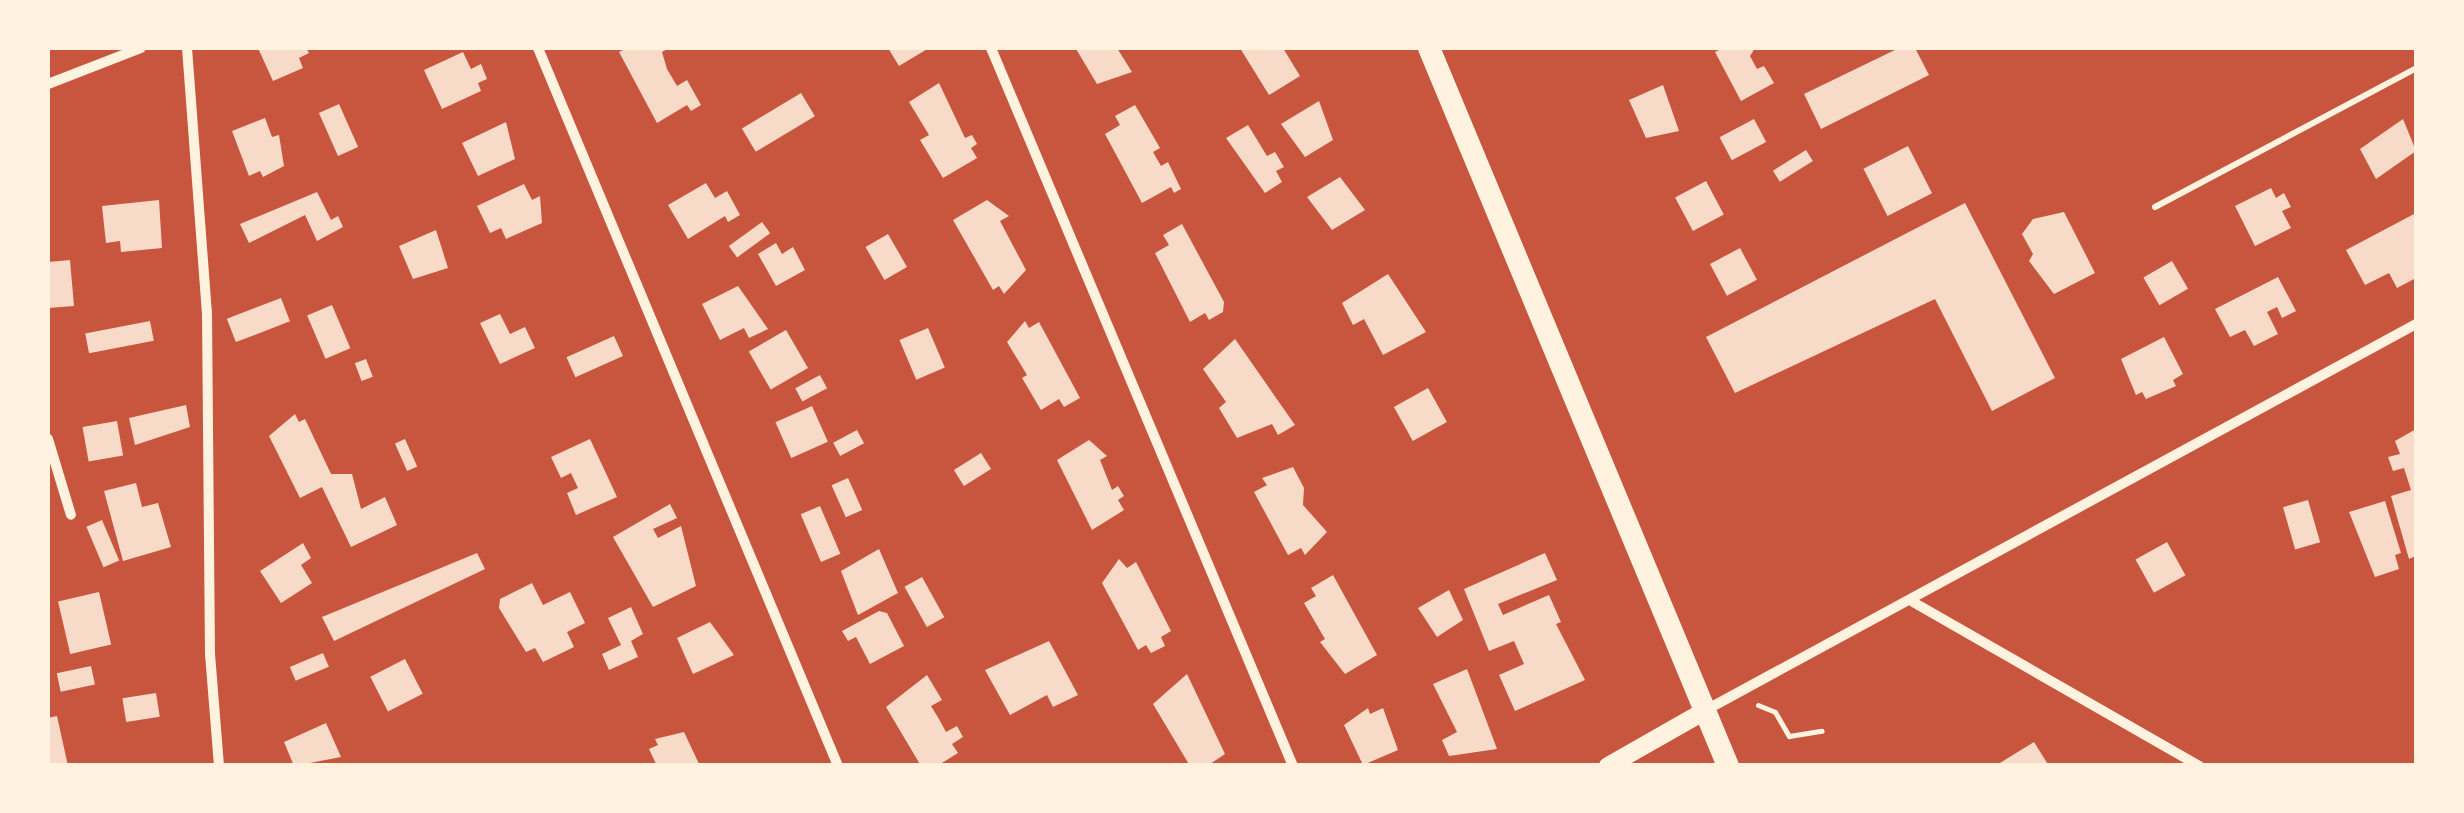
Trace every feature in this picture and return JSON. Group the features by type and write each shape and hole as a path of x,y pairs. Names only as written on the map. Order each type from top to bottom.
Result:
{"main road":[{"path":"1428,48 1728,766"}],"street":[{"path":"48,84 141,48"},
{"path":"186,48 207,312 210,654 219,766"},
{"path":"538,48 838,766"},
{"path":"991,48 1293,766"},
{"path":"1608,766 2416,324"},
{"path":"48,440 71,515"},
{"path":"1913,602 2199,766"}],"lane":[{"path":"2156,207 2416,68"}],"path":[{"path":"1758,705 1775,712 1789,736 1822,731"}],"building":[{"path":"258,48 306,48 309,53 299,58 303,68 273,81"},
{"path":"627,48 669,48 662,52 667,69 677,86 687,80 701,105 691,111 687,105 657,123 619,52"},
{"path":"888,48 929,48 899,66"},
{"path":"1117,48 1132,72 1097,84 1076,49"},
{"path":"1240,48 1283,48 1300,76 1269,95"},
{"path":"1723,48 1755,48 1750,56 1757,69 1764,66 1774,83 1741,101 1715,52"},
{"path":"1899,48 1915,48 1929,75 1821,129 1804,94"},
{"path":"463,52 471,69 481,64 487,79 478,83 481,91 442,109 424,70"},
{"path":"939,83 965,138 972,135 977,144 971,148 977,158 943,178 920,140 929,135 909,102"},
{"path":"1663,85 1679,131 1646,138 1629,100"},
{"path":"801,93 815,116 756,152 742,129"},
{"path":"1319,101 1333,140 1305,157 1281,124"},
{"path":"339,104 358,147 338,156 319,113"},
{"path":"1135,105 1160,148 1153,152 1161,166 1168,162 1181,189 1174,193 1171,187 1142,203 1105,134 1120,125 1115,116"},
{"path":"265,118 272,137 279,135 284,166 263,177 260,171 249,176 232,131"},
{"path":"1754,119 1766,142 1732,160 1720,137"},
{"path":"2403,119 2416,151 2376,179 2360,149"},
{"path":"506,122 515,159 478,176 462,143"},
{"path":"1248,125 1267,156 1275,152 1284,167 1276,171 1282,182 1265,193 1226,138"},
{"path":"1908,146 1932,193 1888,216 1863,169"},
{"path":"1806,150 1813,161 1780,182 1773,171"},
{"path":"1340,177 1365,210 1332,230 1307,197"},
{"path":"1706,181 1724,215 1693,231 1675,197"},
{"path":"706,183 715,198 727,191 740,215 728,222 725,216 688,239 668,205"},
{"path":"524,184 532,200 540,196 542,223 506,239 501,228 490,233 477,206"},
{"path":"2271,188 2276,198 2284,193 2291,207 2282,211 2291,228 2255,246 2235,206"},
{"path":"317,192 331,220 338,216 343,227 317,241 305,215 249,243 240,224"},
{"path":"159,200 162,248 121,252 120,241 106,243 102,206"},
{"path":"987,200 1009,216 1000,221 1026,270 1004,294 999,286 993,290 953,220"},
{"path":"1965,203 2055,378 1992,411 1935,299 1735,393 1706,337"},
{"path":"2064,212 2095,273 2054,294 2029,261 2033,254 2022,234 2033,219"},
{"path":"2414,214 2416,278 2397,288 2389,273 2365,285 2346,250"},
{"path":"762,222 770,233 737,257 729,246"},
{"path":"1182,224 1224,302 1223,312 1209,320 1205,313 1190,322 1155,253 1169,245 1163,235"},
{"path":"436,230 448,268 413,279 399,246"},
{"path":"888,234 907,267 884,280 865,247"},
{"path":"776,243 782,254 793,247 805,270 776,286 758,254"},
{"path":"1740,248 1757,280 1727,296 1710,264"},
{"path":"70,260 74,306 48,308 48,262"},
{"path":"2172,261 2188,289 2159,305 2143,278"},
{"path":"1388,274 1426,332 1383,355 1364,319 1353,325 1342,303"},
{"path":"2278,277 2296,311 2282,318 2277,307 2267,312 2278,334 2254,346 2245,330 2230,337 2215,309"},
{"path":"738,286 768,329 749,338 744,328 720,340 702,304"},
{"path":"281,298 290,321 236,342 227,319"},
{"path":"332,305 350,348 326,359 307,316"},
{"path":"500,314 510,334 525,327 535,348 500,364 480,323"},
{"path":"150,321 154,341 89,353 85,334"},
{"path":"1025,321 1029,328 1039,322 1080,398 1064,407 1059,399 1041,410 1022,378 1027,375 1007,342"},
{"path":"928,328 945,368 916,380 899,340"},
{"path":"786,330 808,368 771,390 749,352"},
{"path":"614,336 623,356 575,377 566,357"},
{"path":"2164,337 2183,374 2173,380 2176,386 2146,399 2142,392 2136,395 2121,359"},
{"path":"1235,339 1295,425 1278,435 1272,424 1237,438 1219,408 1226,402 1203,369"},
{"path":"366,359 373,377 362,381 355,363"},
{"path":"820,375 827,388 802,401 795,388"},
{"path":"1428,388 1447,422 1413,441 1394,407"},
{"path":"186,405 190,427 135,445 129,418"},
{"path":"812,406 828,442 791,458 775,422"},
{"path":"295,414 299,422 305,419 331,474 352,474 361,509 385,497 397,525 351,547 322,487 300,498 269,436"},
{"path":"117,421 123,455 89,462 83,427"},
{"path":"2416,429 2416,556 2409,559 2391,496 2411,490 2404,468 2393,471 2388,457 2400,454 2395,441"},
{"path":"857,430 864,443 840,456 833,443"},
{"path":"405,439 417,466 407,471 395,443"},
{"path":"590,439 617,497 576,515 567,493 578,488 571,473 561,478 551,457"},
{"path":"1089,440 1107,456 1100,460 1112,490 1118,486 1124,496 1118,500 1124,510 1092,530 1057,460"},
{"path":"981,453 991,469 964,486 954,470"},
{"path":"1293,467 1304,488 1303,505 1327,532 1305,555 1301,548 1288,555 1254,492 1267,485 1262,478"},
{"path":"848,478 862,510 846,517 832,485"},
{"path":"136,483 142,507 158,503 171,547 123,561 104,491"},
{"path":"2308,500 2320,542 2295,549 2283,507"},
{"path":"2385,501 2401,553 2395,555 2399,569 2375,577 2349,512"},
{"path":"670,504 677,518 653,529 658,538 681,526 696,586 653,607 613,537"},
{"path":"820,506 840,554 821,562 801,514"},
{"path":"102,520 119,561 104,567 86,527"},
{"path":"2167,542 2185,575 2154,593 2136,559"},
{"path":"303,543 311,558 301,565 312,583 281,603 260,571"},
{"path":"879,549 898,593 858,615 841,571"},
{"path":"477,553 485,569 334,641 322,617"},
{"path":"1545,553 1557,580 1498,604 1503,615 1549,595 1561,622 1556,624 1585,680 1515,711 1499,675 1524,664 1514,641 1489,651 1464,589"},
{"path":"1119,559 1127,568 1136,562 1171,631 1161,637 1165,646 1151,653 1146,645 1138,650 1102,583"},
{"path":"1333,575 1377,655 1345,674 1320,642 1325,639 1304,603 1316,596 1311,588"},
{"path":"922,577 944,617 927,627 905,587"},
{"path":"532,583 543,605 570,592 585,623 567,632 574,647 543,662 535,648 526,652 499,608 500,599"},
{"path":"1449,590 1463,620 1437,637 1418,608"},
{"path":"99,592 111,645 70,654 58,601"},
{"path":"631,607 643,634 631,641 638,657 609,670 602,654 621,645 608,618"},
{"path":"879,611 887,613 904,646 870,664 856,637 848,641 842,631"},
{"path":"710,622 734,655 693,674 677,638"},
{"path":"1049,641 1078,695 1053,707 1047,695 1010,715 985,670"},
{"path":"323,653 329,667 296,681 290,667"},
{"path":"405,659 423,694 388,711 370,677"},
{"path":"91,666 95,685 61,692 57,673"},
{"path":"1467,669 1497,749 1449,756 1442,740 1457,732 1433,684"},
{"path":"1187,674 1225,754 1207,766 1190,766 1153,704"},
{"path":"927,675 942,700 931,706 946,732 957,726 963,737 952,744 958,753 937,766 921,766 886,707"},
{"path":"156,693 160,717 126,722 122,698"},
{"path":"1368,708 1370,714 1383,708 1398,750 1363,765 1344,725"},
{"path":"57,716 68,766 48,766 48,718"},
{"path":"326,723 341,757 294,766 284,742"},
{"path":"684,732 700,766 657,766 649,749 658,745 655,739"},
{"path":"2034,742 2049,766 1995,766"}]}
